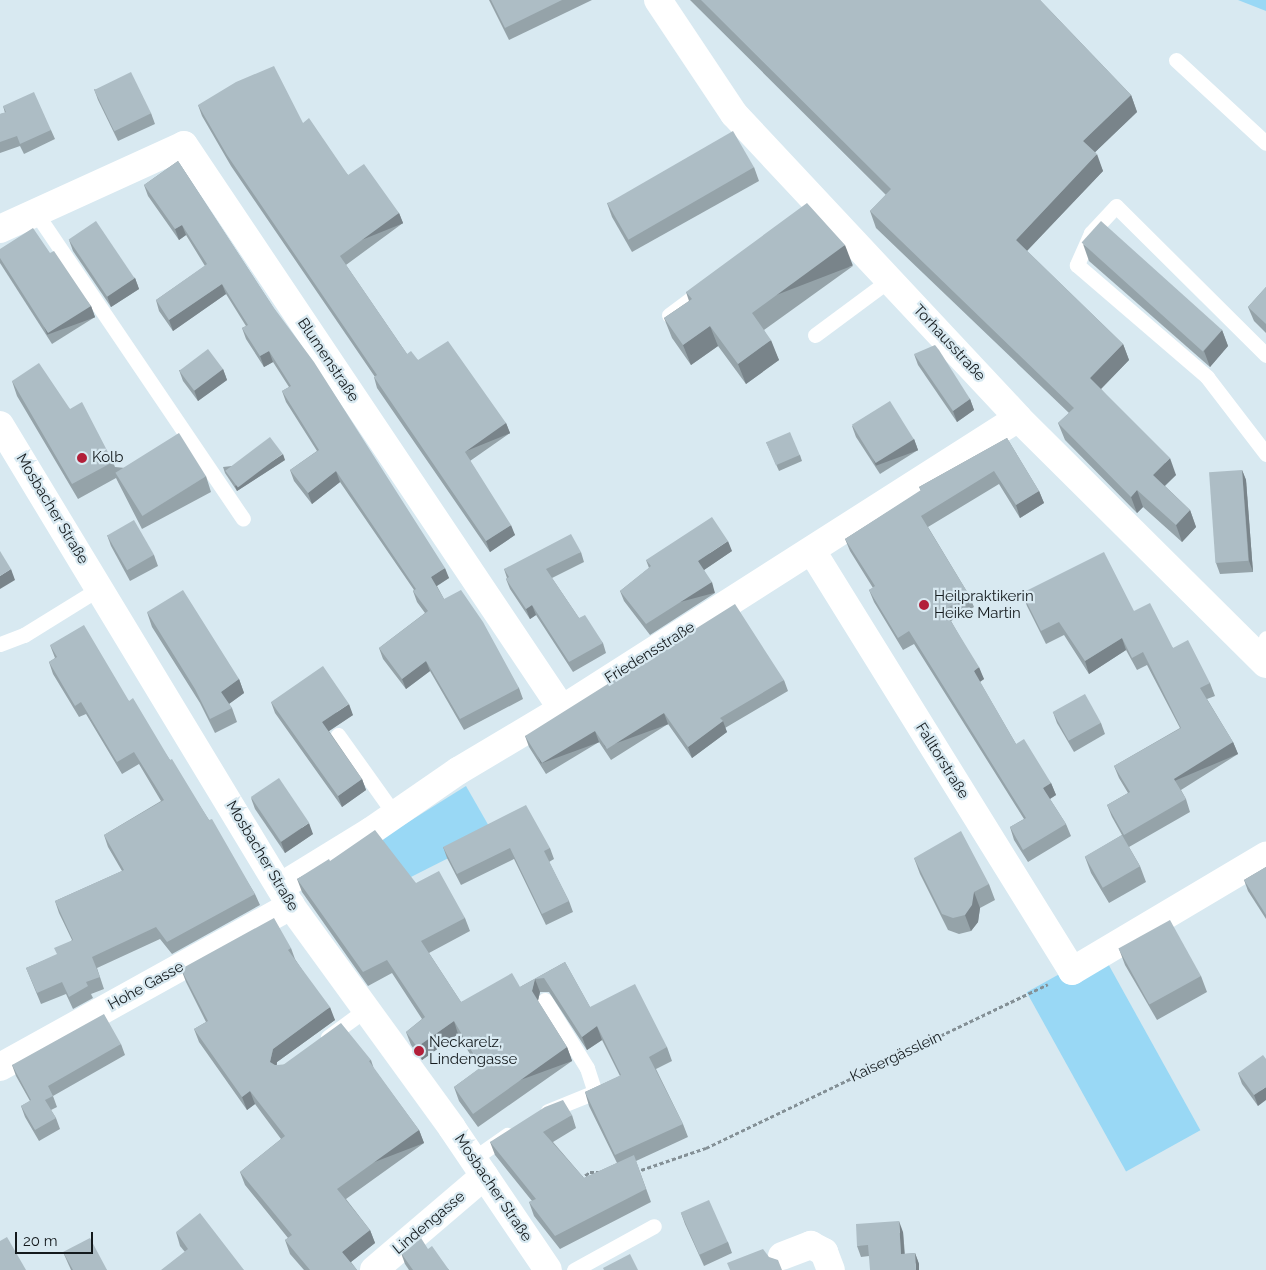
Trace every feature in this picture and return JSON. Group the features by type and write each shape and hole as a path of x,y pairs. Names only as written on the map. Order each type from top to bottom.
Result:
{"street":[{"name":"Torhausstraße","path":"658,0 734,114 810,209 889,280 1018,418 1265,654"},
{"name":"Blumenstraße","path":"0,229 184,145 562,709"},
{"name":"Friedensstraße","path":"286,896 458,771 562,709 1018,418"},
{"name":"Mosbacher Straße","path":"0,425 8,455 100,588 286,896 478,1167 548,1270"},
{"name":"Falltorstraße","path":"812,551 1072,971"},
{"path":"1072,971 1101,951 1266,856"},
{"name":"Hohe Gasse","path":"0,1067 286,896"},
{"name":"Lindengasse","path":"374,1270 478,1167"},
{"path":"782,1256 811,1245 824,1252 831,1270"}],"lane":[{"path":"1176,60 1266,143"},
{"path":"1266,356 1116,206 1091,233 1077,265 1207,377 1266,454"},
{"path":"36,212 243,519"},
{"path":"670,315 716,280"},
{"path":"815,335 889,280"},
{"path":"0,644 24,635 100,588"},
{"path":"338,736 395,815"},
{"path":"537,1115 595,1092 587,1068 545,1000"},
{"path":"313,1048 365,1010"},
{"path":"478,1167 521,1126"},
{"path":"574,1270 654,1226"}],"path":[{"name":"Kaisergässlein","path":"631,1174 706,1148 1072,971"},
{"path":"575,1182 590,1172 606,1173"}],"shaded area":[{"path":"1238,0 1266,0 1266,11"},
{"path":"466,786 494,835 407,879 378,841"},
{"path":"1101,951 1200,1130 1126,1172 1027,992"}],"building":[{"path":"491,0 562,0 505,28"},
{"path":"701,0 1040,0 1131,95 1083,141 1097,154 1016,240 1123,344 1090,378 1170,458 1153,475 1190,510 1176,525 1137,490 1131,497 1058,423 1074,408 870,211 891,189"},
{"path":"274,66 303,123 309,118 348,175 364,164 399,213 340,256 407,354 411,351 418,360 448,341 506,423 465,452 511,525 486,541 374,377 377,375 227,155 198,105 236,82"},
{"path":"131,72 151,113 114,131 94,90"},
{"path":"34,92 51,130 20,144 17,136 0,142 0,114 6,112 3,106"},
{"path":"733,131 754,167 628,240 607,204"},
{"path":"178,161 274,308 314,362 445,568 431,577 444,599 461,590 483,622 519,688 460,719 426,661 402,679 379,648 428,611 413,591 416,589 336,471 308,493 290,470 319,450 282,391 291,386 269,351 260,356 242,328 248,325 222,284 169,320 156,300 207,264 182,225 175,229 144,185"},
{"path":"807,203 845,245 752,313 771,340 738,364 710,326 683,345 664,318 692,299 686,292"},
{"path":"96,221 135,278 107,297 69,239"},
{"path":"1101,221 1222,330 1203,352 1082,243"},
{"path":"33,228 50,253 54,251 91,306 48,333 0,258 0,249"},
{"path":"1266,287 1266,324 1248,307"},
{"path":"935,345 970,399 953,411 914,354"},
{"path":"208,349 223,369 194,391 179,371"},
{"path":"39,363 70,409 82,402 113,462 72,484 12,381"},
{"path":"890,401 914,439 876,463 852,425"},
{"path":"790,432 800,455 776,465 766,442"},
{"path":"179,433 206,476 142,516 115,473"},
{"path":"270,437 283,454 238,487 225,471"},
{"path":"1007,438 1039,491 1016,505 994,471 921,516 969,595 944,610 979,667 974,671 1016,744 1024,739 1051,783 1043,788 1066,824 1023,850 1010,827 1026,818 909,631 898,638 869,590 875,586 845,539 921,490 919,487"},
{"path":"1242,470 1248,561 1215,563 1209,472"},
{"path":"712,517 728,541 698,561 712,582 646,624 620,591 651,566 646,560"},
{"path":"134,520 154,555 127,570 107,536"},
{"path":"571,534 581,552 546,569 579,618 585,615 603,643 569,662 532,605 526,609 506,579 509,577 504,569"},
{"path":"0,551 11,569 0,576"},
{"path":"1104,552 1134,611 1150,603 1173,648 1188,640 1210,683 1200,688 1233,742 1174,779 1186,799 1124,835 1107,805 1130,792 1114,766 1181,728 1143,652 1132,658 1122,638 1085,661 1059,622 1041,631 1022,593"},
{"path":"183,590 239,679 221,692 232,708 210,719 195,689 147,612"},
{"path":"735,604 784,680 720,718 723,721 688,747 664,713 607,749 595,731 542,763 525,736"},
{"path":"84,625 129,701 133,698 209,820 212,819 255,894 167,942 156,927 92,957 100,977 86,982 88,986 69,997 62,982 37,993 26,968 57,954 54,948 73,940 55,901 124,870 104,835 164,800 134,752 117,762 81,702 75,706 49,662 57,657 50,645"},
{"path":"323,666 349,704 322,722 362,779 338,796 271,702"},
{"path":"1085,694 1101,723 1069,741 1053,712"},
{"path":"279,778 309,823 281,842 251,797"},
{"path":"526,805 550,848 544,851 569,901 542,914 510,848 457,874 443,847"},
{"path":"375,830 416,883 439,871 465,918 421,941 461,1002 512,973 520,987 565,962 590,1007 635,984 667,1047 649,1057 683,1124 615,1155 585,1092 621,1075 597,1026 582,1037 544,978 535,979 532,991 567,1047 473,1114 454,1087 481,1067 454,1021 417,1047 406,1032 425,1017 387,960 363,972 297,879 329,859 330,861"},
{"path":"961,831 989,884 974,892 972,905 965,915 953,918 942,914 914,858"},
{"path":"1122,835 1140,866 1103,888 1085,856"},
{"path":"1266,867 1266,915 1244,880"},
{"path":"274,918 291,948 288,950 330,1007 273,1049 270,1062 275,1065 283,1065 341,1023 371,1060 369,1061 419,1130 337,1189 370,1230 342,1252 357,1270 310,1270 285,1240 292,1235 240,1172 285,1136 250,1091 242,1097 194,1029 208,1021 181,969"},
{"path":"1170,920 1201,976 1149,1005 1118,949"},
{"path":"104,1014 121,1044 48,1086 53,1096 45,1100 56,1118 35,1130 21,1106 31,1100 12,1065"},
{"path":"1263,1055 1266,1059 1266,1087 1254,1095 1238,1073"},
{"path":"563,1100 572,1115 543,1132 584,1178 634,1155 646,1189 555,1236 529,1202 536,1199 490,1142 545,1107"},
{"path":"709,1200 728,1242 699,1255 681,1213"},
{"path":"200,1213 244,1270 161,1270 188,1249 176,1232"},
{"path":"899,1221 901,1254 915,1253 916,1270 870,1270 868,1245 857,1246 856,1224"},
{"path":"7,1237 26,1270 0,1270 0,1241"},
{"path":"90,1238 107,1270 73,1270 63,1252"},
{"path":"421,1238 428,1249 432,1246 449,1270 413,1270 401,1253"},
{"path":"763,1249 769,1257 778,1260 782,1270 730,1270 727,1263"},
{"path":"630,1254 638,1270 604,1270 603,1268"}],"place":[{"name":"Kolb","path":"82,458"},
{"name":"Heilpraktikerin Heike Martin","path":"924,605"},
{"name":"Neckarelz, Lindengasse","path":"419,1051"}]}
